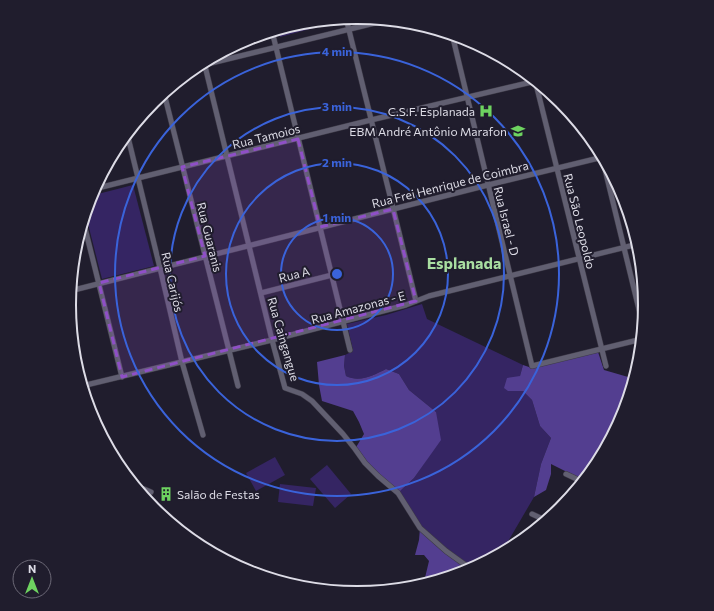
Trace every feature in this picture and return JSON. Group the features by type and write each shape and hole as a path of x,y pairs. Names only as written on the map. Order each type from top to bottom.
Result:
{"street":[{"path":"348,25 416,301"},
{"path":"221,59 368,25"},
{"path":"274,37 350,350"},
{"name":"Rua Israel - D","path":"454,41 532,366 601,349"},
{"name":"Rua Caingangue","path":"205,68 272,340 286,388 302,394 312,401 343,434 365,463 398,493 420,528 446,551 466,565"},
{"name":"Rua Tamoios","path":"102,187 529,83"},
{"name":"Rua São Leopoldo","path":"537,89 606,366"},
{"name":"Rua Guaranis","path":"166,99 238,386"},
{"name":"Rua Carijós","path":"129,141 182,362 203,434"},
{"name":"Rua Frei Henrique de Coimbra","path":"76,288 596,158"},
{"path":"607,177 638,305"},
{"path":"86,231 122,377"},
{"name":"Rua Amazonas - E","path":"87,385 343,322 406,305 429,296 632,246"},
{"name":"Rua A","path":"261,293 332,275"},
{"path":"601,349 636,340"},
{"path":"566,474 578,480"},
{"path":"143,489 151,492"},
{"path":"532,514 541,518"}],"highlighted area":[{"path":"298,139 320,227 393,209 416,301 122,377 99,283 205,256 182,167"}],"shaded area":[{"path":"321,26 280,37 280,35 302,29"},
{"path":"133,185 154,266 102,279 88,223 99,194"},
{"path":"422,304 427,319 523,365 520,376 508,391 523,391 532,400 540,426 551,438 541,464 534,497 507,544 468,565 420,528 398,493 414,478 427,459 436,412 409,390 399,374 386,369 377,374 362,378 356,379 346,376 344,366 345,355 353,351 347,324 386,315"},
{"path":"598,352 604,370 629,377 624,396 609,430 601,446 579,478 551,464 551,474 546,490 534,497 541,464 551,438 540,426 532,400 523,391 508,391 504,388 507,378 520,376 523,365 532,368"},
{"path":"345,355 344,366 346,376 356,379 362,378 372,376 386,369 399,374 409,390 436,412 441,440 414,478 398,493 378,476 355,449 364,434 353,411 322,401 317,362"},
{"path":"275,457 285,475 256,491 246,473"},
{"path":"327,465 351,494 335,508 310,479"},
{"path":"280,484 316,488 313,506 278,502"},
{"path":"420,528 468,565 425,578 429,561 424,555 415,555 419,540"}],"place":[{"name":"C.S.F. Esplanada","path":"486,111"},
{"name":"EBM André Antônio Marafon","path":"518,131"},
{"name":"Salão de Festas","path":"166,494"}],"district":[{"name":"Esplanada","path":"464,262"}]}
